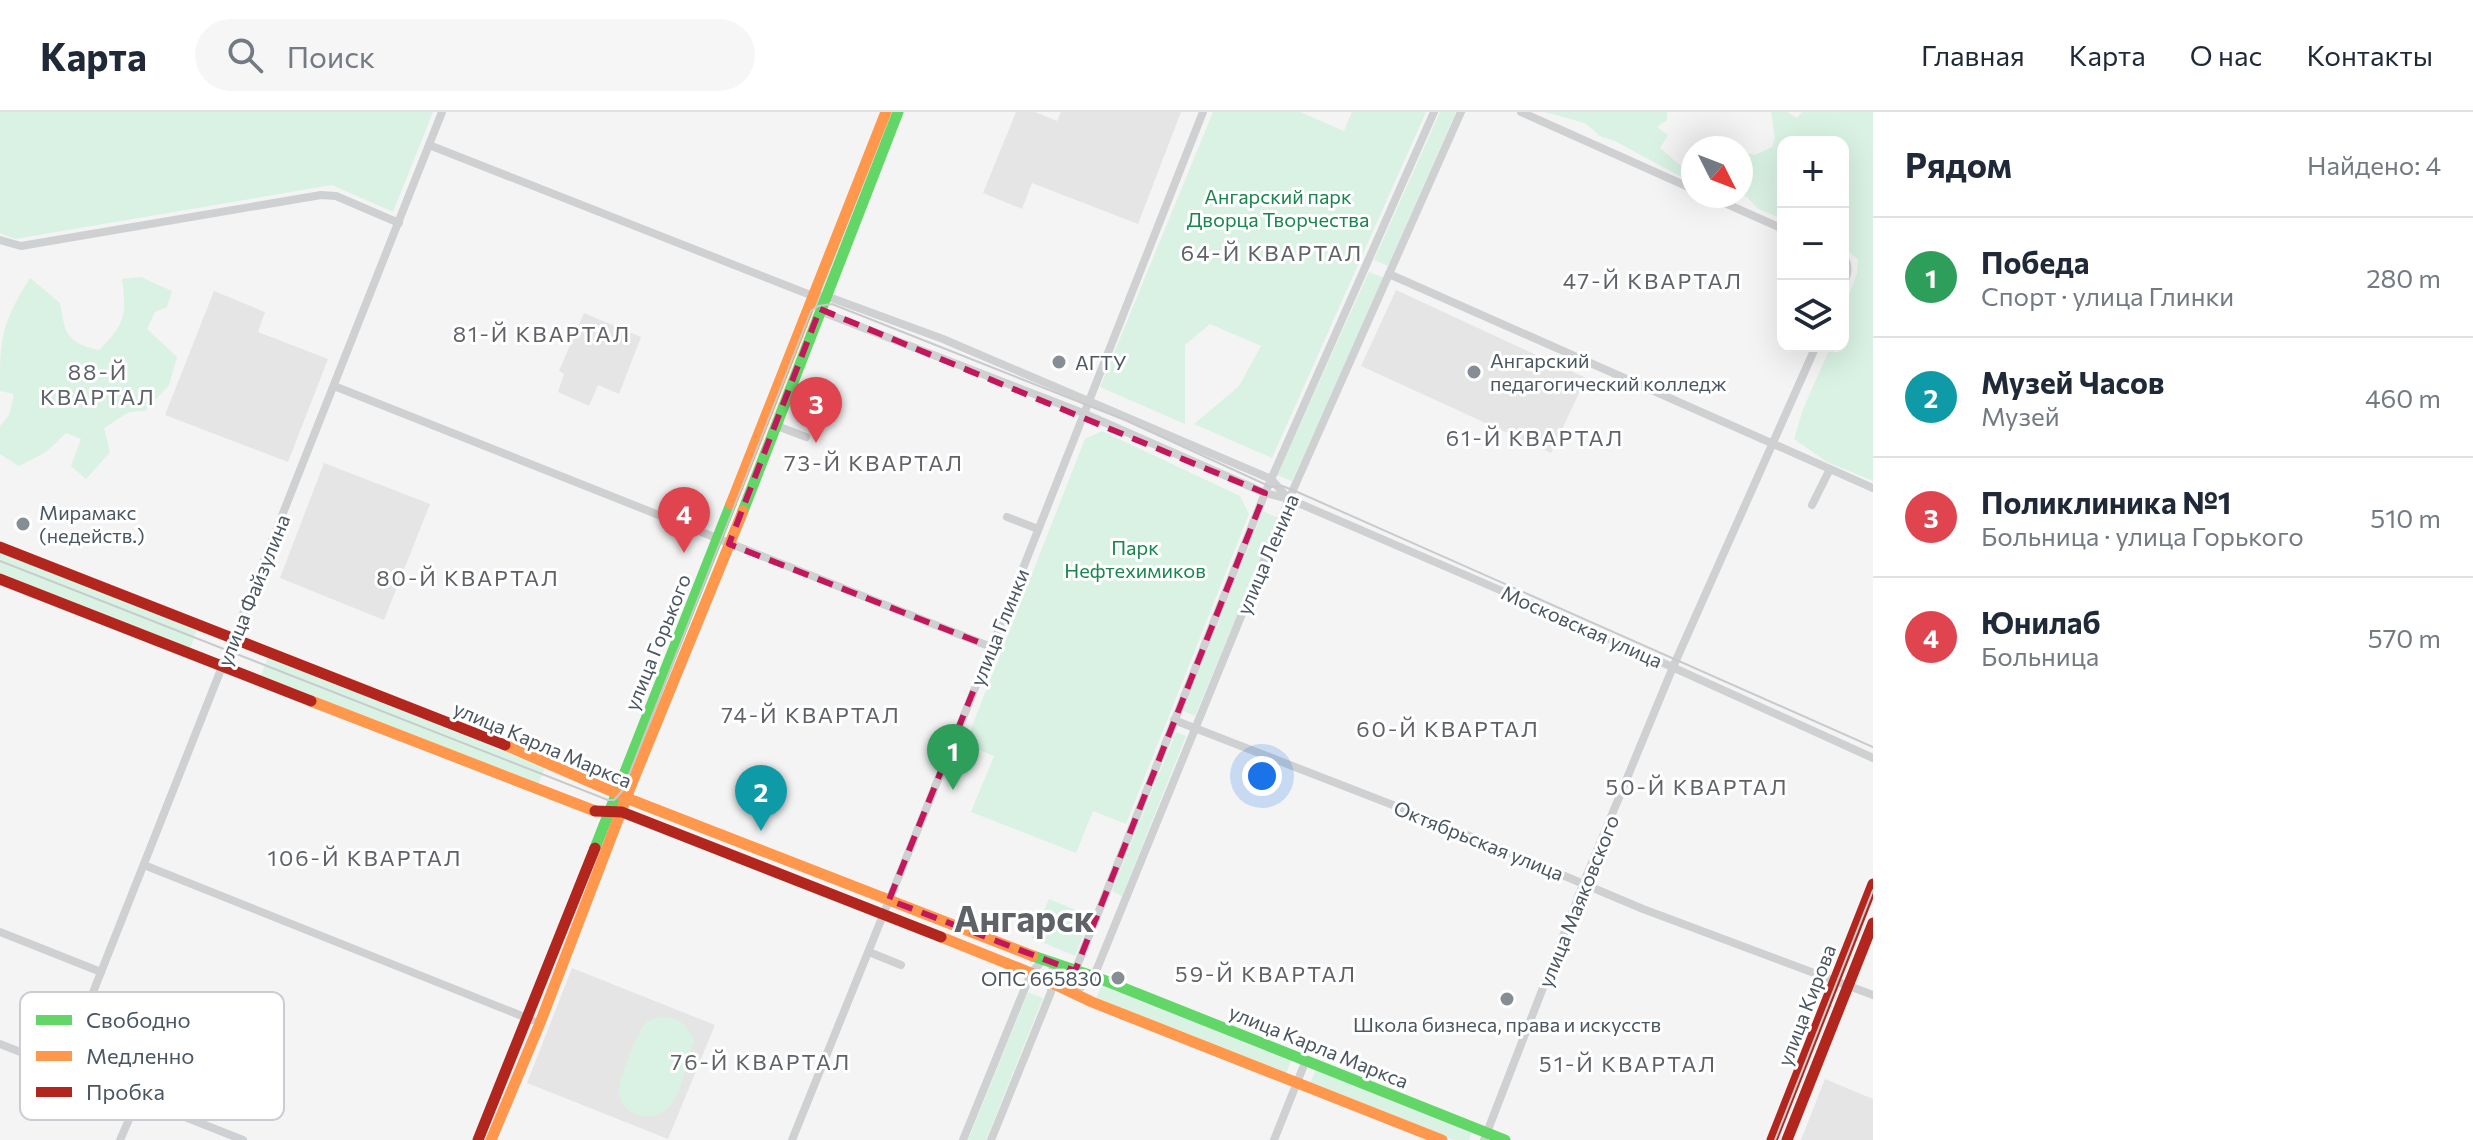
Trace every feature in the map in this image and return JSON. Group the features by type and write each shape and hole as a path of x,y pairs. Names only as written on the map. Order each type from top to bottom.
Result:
{"street":[{"name":"улица Файзулина","path":"93,992 442,112"},
{"name":"улица Горького","path":"491,1140 582,877 609,813 622,795 723,542 813,296 886,112"},
{"name":"улица Горького","path":"723,542 777,426 898,112"},
{"name":"улица Глинки","path":"792,1140 1203,112"},
{"name":"улица Ленина","path":"1075,971 1265,493 1434,112"},
{"name":"улица Ленина","path":"1074,993 1094,976 1289,499 1461,112"},
{"path":"1521,112 1681,184"},
{"name":"Московская улица","path":"429,145 813,296 826,296 943,339 1271,479 1289,499"},
{"path":"0,240 21,246 321,195 336,196 399,223"},
{"path":"1736,208 1777,226"},
{"path":"1389,274 1873,488"},
{"path":"813,296 820,309"},
{"name":"Московская улица","path":"820,309 1083,413 1265,493 1289,499 1873,758"},
{"name":"улица Маяковского","path":"1485,1136 1584,882 1673,667 1813,352"},
{"path":"334,386 991,647"},
{"path":"777,426 806,437"},
{"path":"1812,505 1830,469"},
{"path":"1007,517 1038,529"},
{"name":"улица Карла Маркса","path":"0,547 889,900 1048,962 1094,976 1306,1060 1485,1136 1505,1140"},
{"name":"улица Карла Маркса","path":"0,579 595,813 622,812 1031,973 1442,1140"},
{"name":"Октябрьская улица","path":"1174,720 1584,882 1643,909 1873,995"},
{"name":"улица Горького","path":"478,1140 594,882 622,812 622,795"},
{"path":"144,865 534,1021"},
{"path":"582,877 594,882"},
{"name":"улица Кирова","path":"1772,1140 1873,884"},
{"name":"улица Кирова","path":"1787,1140 1873,923"},
{"path":"0,932 101,972"},
{"path":"869,952 901,965"},
{"path":"963,1140 1031,973 1048,962 1053,983 991,1140"},
{"path":"1074,993 1075,971"},
{"path":"0,1044 20,1052"},
{"path":"1274,1140 1306,1060"},
{"path":"120,1140 129,1120"},
{"path":"192,1120 243,1140"}],"highlighted area":[{"path":"820,309 1265,493 1075,971 889,900 991,647 729,544"}],"shaded area":[{"path":"1016,112 1035,112 1057,121 1061,112 1181,112 1138,224 1032,183 1022,209 983,193"},
{"name":"Ангарский педагогический колледж","path":"1396,290 1586,378 1551,453 1361,366"},
{"path":"214,291 265,312 258,332 328,359 288,462 165,415"},
{"path":"584,313 641,337 619,394 598,385 589,406 558,392 564,374 559,371"},
{"path":"324,463 430,504 384,620 280,578"},
{"path":"572,968 715,1025 668,1139 527,1083"},
{"path":"1825,1079 1873,1099 1873,1140 1801,1140"}],"green space":[{"path":"0,112 433,112 393,212 332,185 15,239 0,233"},
{"name":"Ангарский парк Дворца Творчества","path":"1213,112 1300,112 1344,131 1352,112 1426,112 1272,458 1194,424 1239,386 1261,346 1210,324 1185,345 1185,424 1100,387"},
{"path":"1440,112 1456,112 1388,266 1374,260"},
{"path":"1544,112 1667,112 1667,120 1657,127 1668,135 1660,148 1681,166 1681,177 1600,136 1585,123"},
{"path":"1771,112 1787,112 1797,118 1802,112 1873,112 1873,481 1827,462 1794,439 1803,409 1828,352 1849,352 1849,295 1858,260 1849,252 1849,136 1777,136 1777,217 1758,209 1753,204 1753,155 1772,147 1775,138"},
{"path":"1369,272 1384,278 1292,481 1277,475"},
{"path":"141,277 172,291 167,307 155,312 147,329 177,357 169,385 145,411 129,412 104,428 110,452 86,479 71,466 81,439 66,433 46,452 19,466 0,454 0,426 9,415 14,394 0,391 4,332 30,278 60,303 69,336 80,344 99,350 122,318 122,279"},
{"name":"Парк Нефтехимиков","path":"1102,431 1240,496 1249,514 1126,824 1093,811 1076,853 971,812 994,756 965,744 1085,439"},
{"path":"1263,511 1278,518 1195,716 1183,711"},
{"path":"0,552 197,630 190,649 0,574"},
{"path":"268,658 545,768 538,785 260,677"},
{"path":"1176,732 1186,736 1122,896 1112,891"},
{"path":"1049,899 1091,916 1075,956 1032,938"},
{"path":"1102,984 1292,1059 1286,1074 1096,999"},
{"path":"1028,992 1043,998 986,1140 968,1140"},
{"path":"660,1017 682,1023 694,1041 674,1101 660,1114 641,1116 626,1108 621,1100 620,1084 630,1053 644,1025"},
{"path":"1316,1070 1472,1132 1469,1140 1453,1140 1310,1083"}],"tram line":[{"path":"0,561 614,800 623,790 811,311 818,306 832,304 1125,420 1271,487 1282,486 1293,490 1873,747"},
{"path":"1775,1140 1873,890"}],"traffic: fast":[{"path":"743,511 898,112"},
{"path":"595,848 731,504"},
{"path":"1033,956 1101,979 1505,1140"}],"traffic: slow":[{"path":"731,504 886,112"},
{"path":"491,1140 743,511"},
{"path":"311,701 595,811"},
{"path":"505,745 634,801 1033,956"},
{"path":"941,937 1031,973 1092,1002 1442,1140"}],"traffic: jam":[{"path":"0,547 505,745"},
{"path":"0,579 311,701"},
{"path":"595,811 622,812 941,937"},
{"path":"478,1140 595,848"},
{"path":"1772,1140 1873,884"},
{"path":"1787,1140 1873,923"}],"place":[{"name":"АГТУ","path":"1059,362"},
{"name":"Ангарский педагогический колледж","path":"1474,372"},
{"name":"Поликлиника №1","path":"816,443"},
{"name":"Мирамакс (недейств.)","path":"23,524"},
{"name":"Юнилаб","path":"684,553"},
{"name":"Победа","path":"953,790"},
{"name":"Музей Часов","path":"761,831"},
{"name":"ОПС 665830","path":"1118,978"},
{"name":"Школа бизнеса, права и искусств","path":"1507,999"}],"district":[{"name":"64-Й КВАРТАЛ","path":"1272,252"},
{"name":"47-Й КВАРТАЛ","path":"1653,280"},
{"name":"81-Й КВАРТАЛ","path":"542,333"},
{"name":"88-Й КВАРТАЛ","path":"98,384"},
{"name":"61-Й КВАРТАЛ","path":"1535,437"},
{"name":"73-Й КВАРТАЛ","path":"874,462"},
{"name":"80-Й КВАРТАЛ","path":"468,577"},
{"name":"74-Й КВАРТАЛ","path":"811,714"},
{"name":"60-Й КВАРТАЛ","path":"1448,728"},
{"name":"50-Й КВАРТАЛ","path":"1697,786"},
{"name":"106-Й КВАРТАЛ","path":"365,857"},
{"name":"Ангарск","path":"1024,917"},
{"name":"59-Й КВАРТАЛ","path":"1266,973"},
{"name":"76-Й КВАРТАЛ","path":"761,1061"},
{"name":"51-Й КВАРТАЛ","path":"1628,1063"}]}
